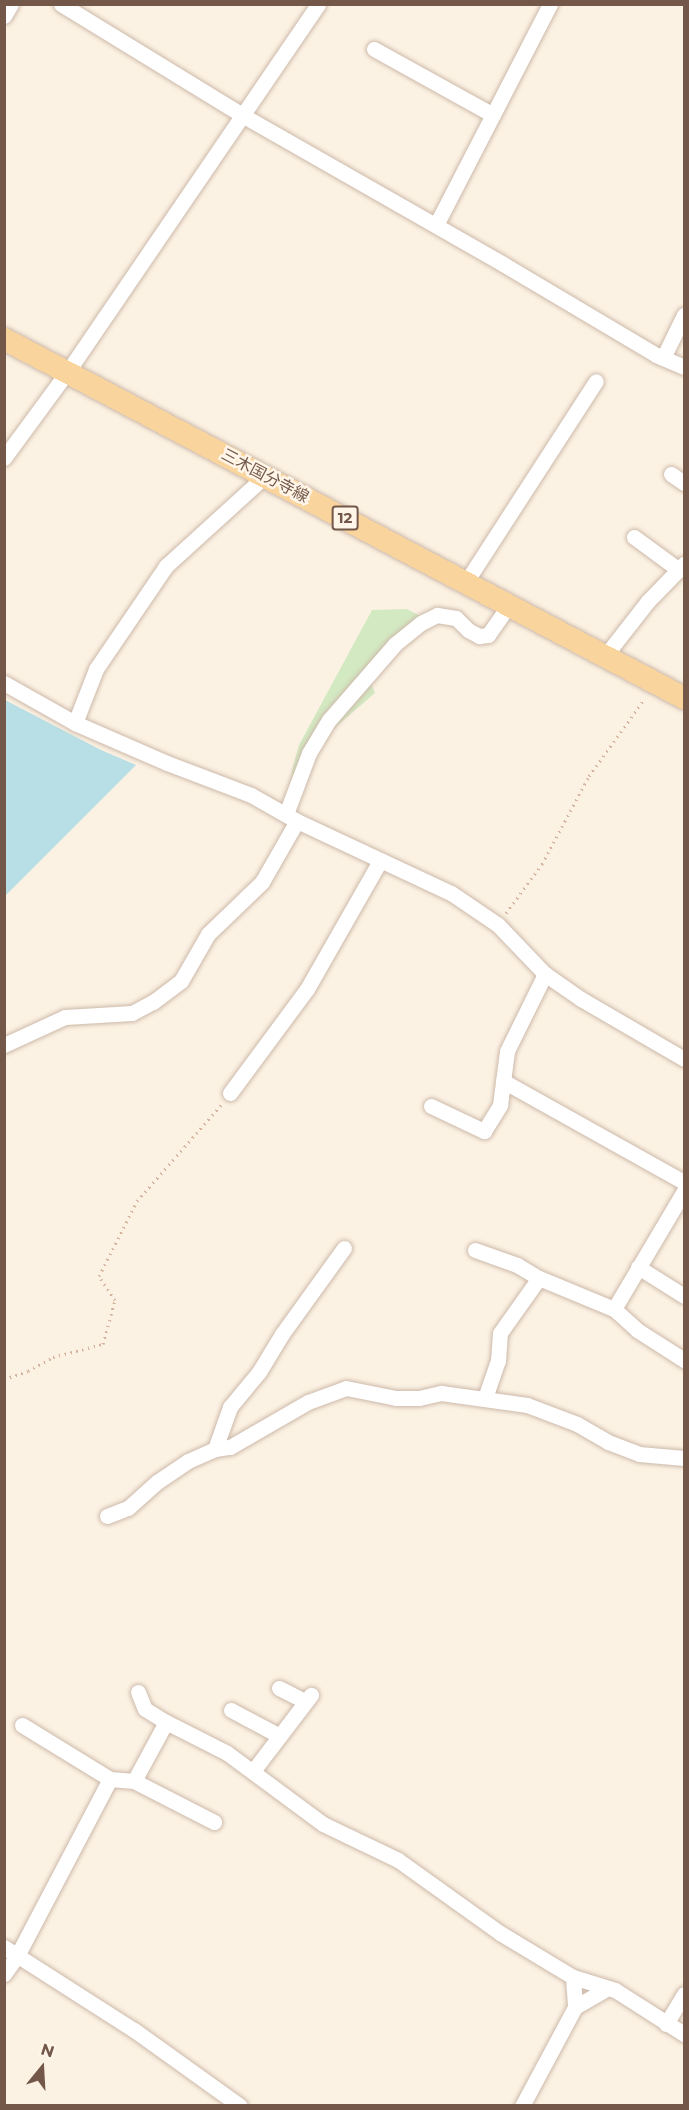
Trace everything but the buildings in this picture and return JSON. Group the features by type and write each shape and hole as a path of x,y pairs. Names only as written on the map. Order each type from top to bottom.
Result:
{"main road":[{"name":"三木国分寺線","path":"4,339 684,698"}],"street":[{"path":"4,16 11,4"},
{"path":"61,4 242,115 663,358 684,367"},
{"path":"4,458 68,371 318,4"},
{"path":"436,225 550,4"},
{"path":"374,49 493,115"},
{"path":"663,358 684,315"},
{"path":"466,582 596,381"},
{"path":"672,474 684,483"},
{"path":"75,723 96,669 166,566 265,476"},
{"path":"605,656 648,601 682,567 634,537"},
{"path":"4,1045 65,1017 132,1013 181,981 208,934 262,882 292,818 309,753 329,720 395,644 422,623 437,615 456,618 468,630 479,636 488,635 509,605"},
{"path":"4,683 75,723 167,764 251,795 292,818 451,893 498,925 545,974 581,999 684,1059"},
{"path":"230,1093 307,989 380,861"},
{"path":"431,1106 484,1131 500,1105 507,1051 545,974"},
{"path":"503,1081 684,1182"},
{"path":"614,1309 684,1191"},
{"path":"215,1449 230,1407 259,1372 282,1334 344,1248"},
{"path":"475,1250 517,1265 539,1278 614,1309 637,1330 684,1360"},
{"path":"638,1267 684,1296"},
{"path":"485,1398 498,1361 500,1334 539,1278"},
{"path":"107,1516 128,1508 157,1482 188,1461 215,1449 230,1447 308,1402 346,1388 396,1398 419,1398 441,1393 527,1404 578,1424 608,1442 639,1454 684,1458"},
{"path":"253,1772 308,1699 279,1688"},
{"path":"138,1692 145,1708 166,1722 228,1753 323,1824 398,1860 500,1933 573,1977 608,1988 684,2034"},
{"path":"231,1710 280,1736"},
{"path":"134,1781 166,1722"},
{"path":"22,1725 110,1779 134,1781 214,1822"},
{"path":"4,1974 11,1952 110,1779"},
{"path":"11,1952 134,2030 233,2103"},
{"path":"573,1977 575,2007"},
{"path":"522,2106 575,2007 608,1988"},
{"path":"666,2024 684,1994"}],"path":[{"path":"498,925 542,864 590,776 640,708 654,682"},
{"path":"4,1379 28,1371 53,1357 103,1344 115,1300 99,1276 137,1201 230,1093"}],"green space":[{"path":"407,609 422,617 366,669 375,693 324,737 290,792 292,770 299,745 372,610"}],"water":[{"path":"5,700 101,750 136,765 5,896"}]}
